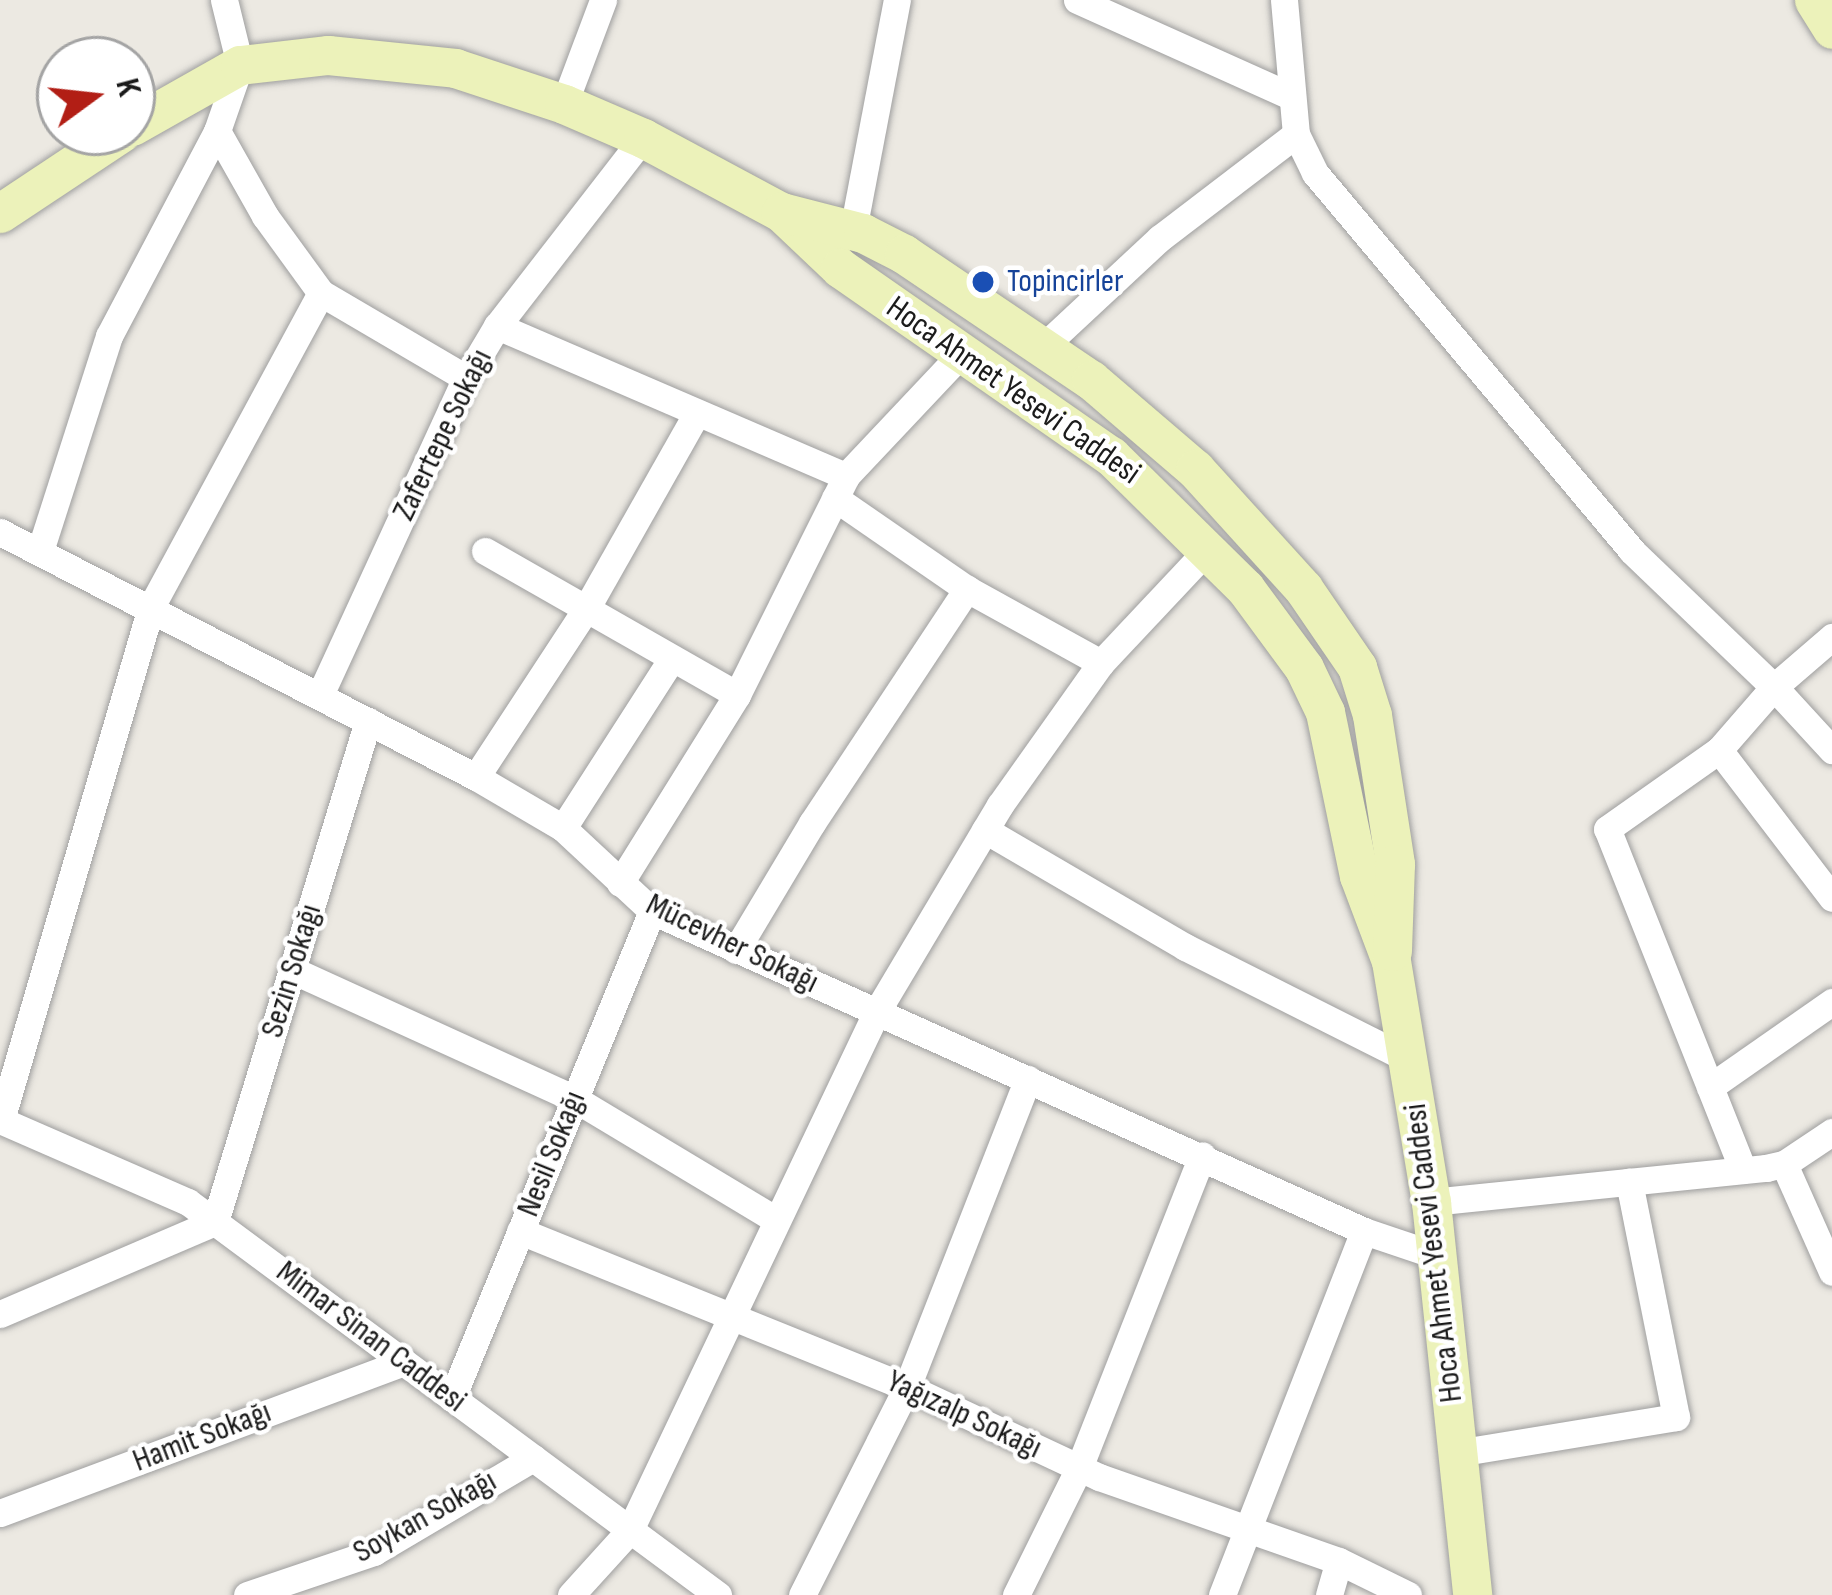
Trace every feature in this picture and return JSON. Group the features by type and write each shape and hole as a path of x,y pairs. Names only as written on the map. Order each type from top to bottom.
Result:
{"main road":[{"path":"1814,0 1832,29"},
{"name":"Hoca Ahmet Yesevi Caddesi","path":"156,112 240,65 375,56 455,68 564,104 643,138 781,212 840,268 1112,456 1208,548 1274,625 1304,668 1325,712 1358,876 1391,961 1438,1256 1472,1595"},
{"path":"0,213 86,156"},
{"path":"781,212 853,230 904,254 1043,346 1196,469 1303,588 1357,667 1372,715 1396,864 1391,961"}],"street":[{"path":"40,551 109,336 217,131 240,65 224,0"},
{"path":"564,104 603,0"},
{"path":"853,230 897,0"},
{"path":"1077,0 1292,96"},
{"path":"1284,0 1296,134 1329,190 1633,551 1774,686 1832,750"},
{"path":"217,131 265,216 321,293 466,378"},
{"path":"1043,346 1160,238 1296,134"},
{"name":"Zafertepe Sokağı","path":"320,695 466,378 497,326 643,138"},
{"path":"0,1120 151,607 321,293"},
{"path":"497,326 697,412 840,487 967,589 1101,663"},
{"path":"620,883 737,695 840,487 962,353"},
{"path":"476,777 586,609 697,412"},
{"name":"Mücevher Sokağı","path":"0,532 476,777 563,828 652,911 1202,1155 1364,1232 1438,1256"},
{"path":"571,1595 631,1530 876,1013 985,830 1101,663 1208,548"},
{"path":"485,551 737,695"},
{"path":"736,950 812,824 967,589"},
{"path":"1743,1170 1607,829 1719,750 1774,686 1832,637"},
{"path":"563,828 671,660"},
{"name":"Sezin Sokağı","path":"215,1222 368,721"},
{"path":"1719,750 1832,898"},
{"path":"985,830 1186,947 1410,1060"},
{"name":"Nesil Sokağı","path":"452,1398 652,911"},
{"path":"292,970 575,1099 776,1220"},
{"path":"1710,1087 1832,1002"},
{"path":"802,1595 907,1387 1028,1079"},
{"name":"Mimar Sinan Caddesi","path":"0,1120 188,1202 718,1595"},
{"path":"1431,1202 1784,1164 1832,1132"},
{"path":"1016,1595 1079,1468 1202,1155"},
{"path":"1784,1164 1832,1272"},
{"path":"1457,1453 1676,1417 1629,1182"},
{"path":"0,1314 215,1222"},
{"name":"Yağızalp Sokağı","path":"520,1232 907,1387 1079,1468 1339,1561 1408,1595"},
{"path":"1222,1595 1364,1232"},
{"name":"Hamit Sokağı","path":"0,1513 404,1362"},
{"name":"Soykan Sokağı","path":"248,1595 374,1552 532,1457"},
{"path":"1330,1595 1339,1561"}],"place":[{"name":"Topincirler","path":"983,282"}]}
